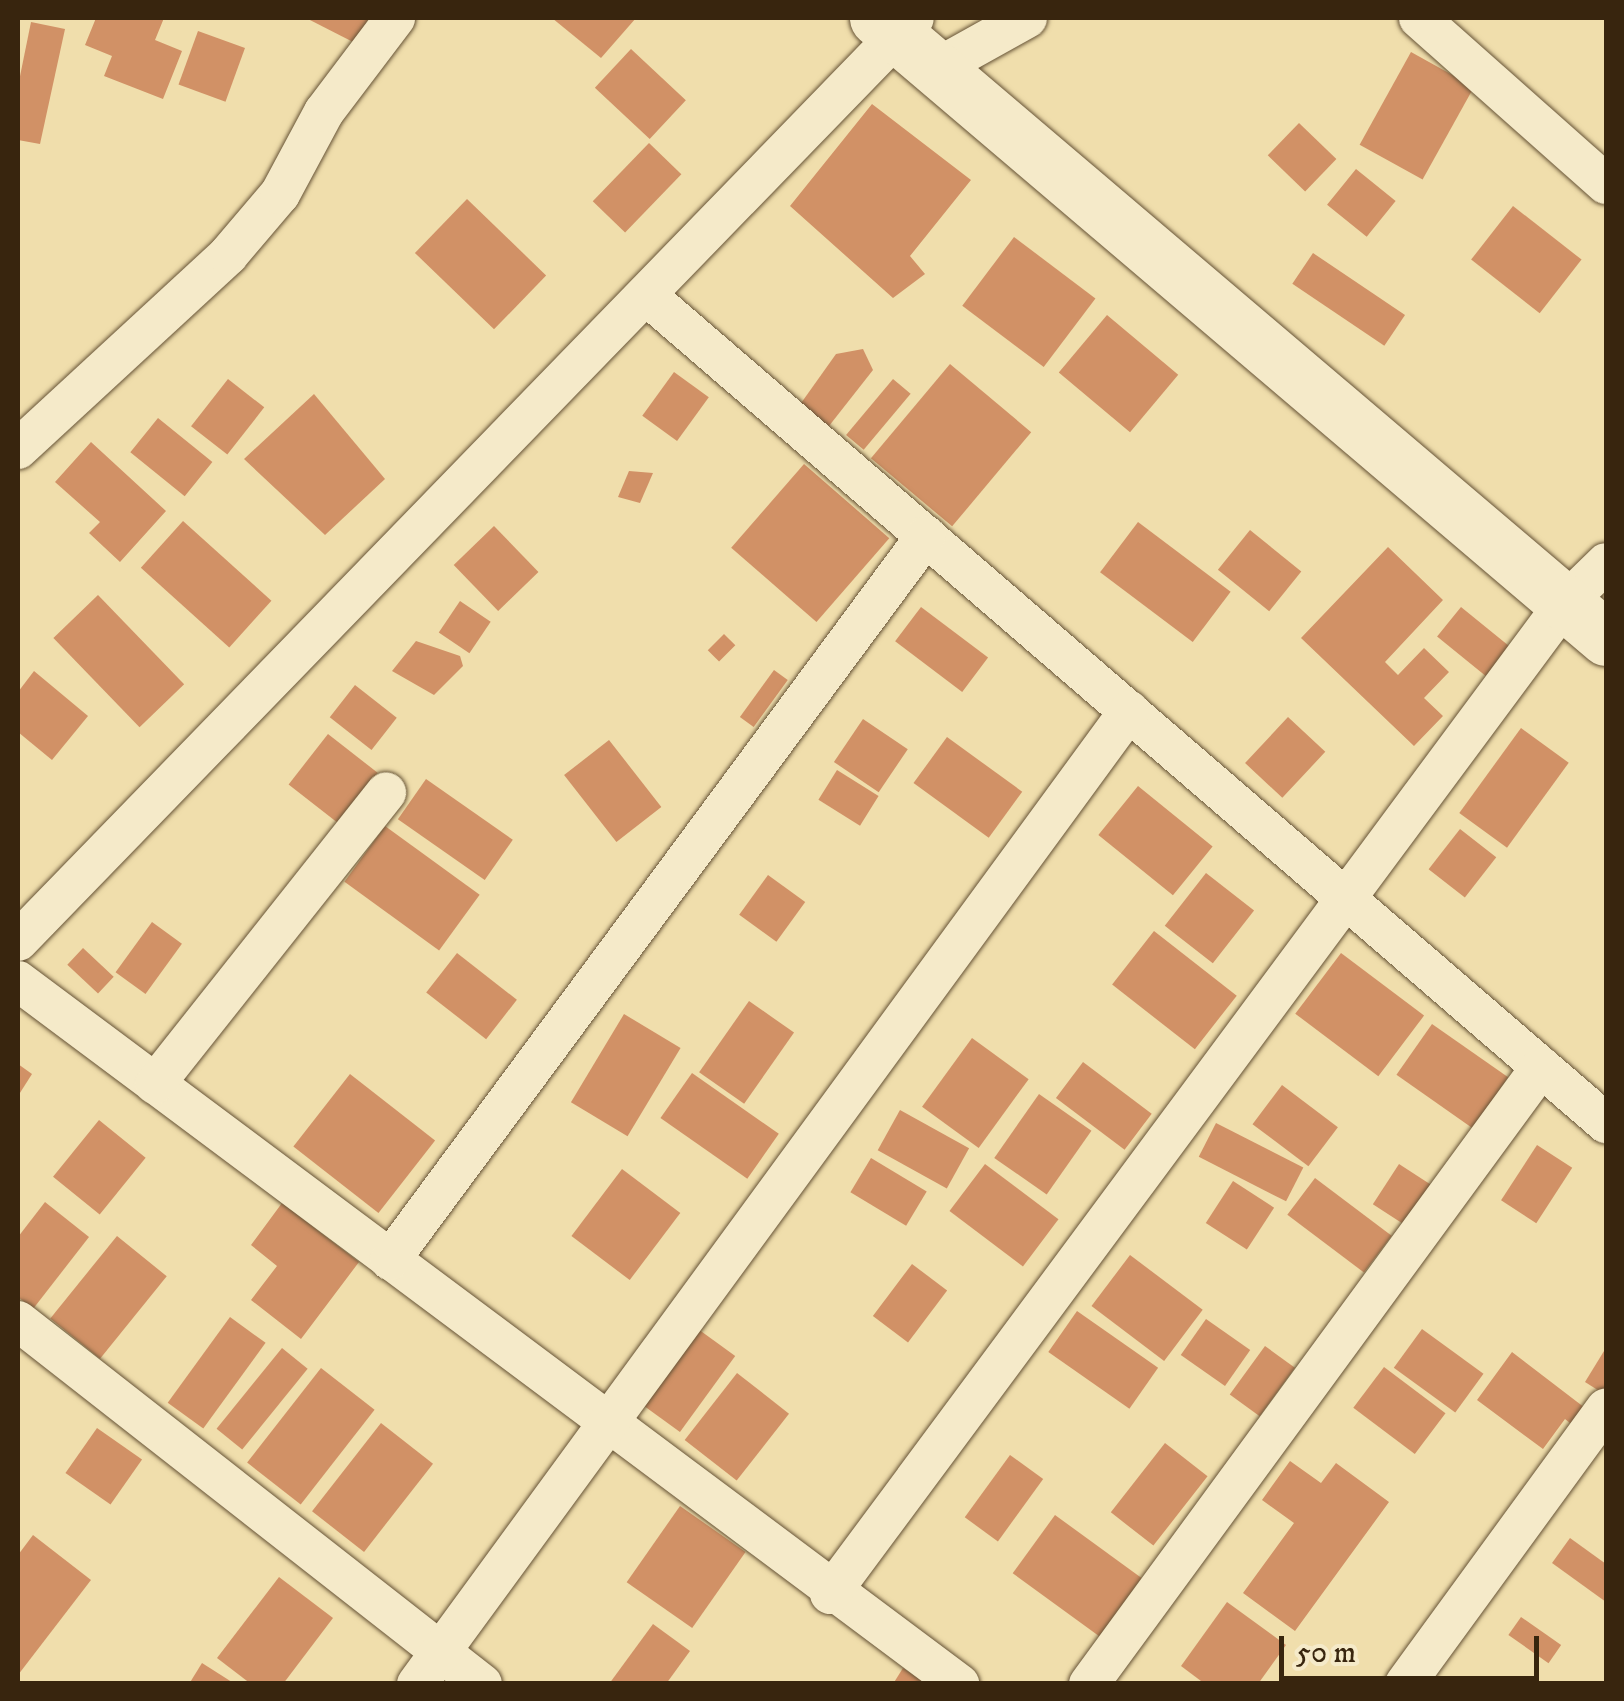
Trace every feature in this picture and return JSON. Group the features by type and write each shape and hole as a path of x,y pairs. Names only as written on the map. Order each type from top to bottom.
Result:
{"street":[{"path":"18,449 228,255 280,194 324,112 394,18"},
{"path":"18,941 646,294 906,34 1027,18"},
{"path":"1419,18 1606,184"},
{"path":"906,34 1606,638"},
{"path":"646,294 1606,1123"},
{"path":"390,1260 926,536"},
{"path":"830,1594 1565,603 1606,563"},
{"path":"428,1668 604,1421 1129,710"},
{"path":"155,1084 386,793"},
{"path":"18,981 830,1594 959,1684"},
{"path":"1089,1684 1542,1067"},
{"path":"18,1321 428,1668 482,1684"},
{"path":"1405,1684 1606,1408"}],"building":[{"path":"96,18 164,18 155,40 182,51 163,99 104,76 112,56 85,45"},
{"path":"306,18 369,18 355,43"},
{"path":"552,18 636,18 601,58"},
{"path":"31,22 65,29 40,144 18,140 18,86"},
{"path":"198,31 245,48 225,102 179,85"},
{"path":"631,49 686,100 650,139 595,88"},
{"path":"1411,52 1474,87 1423,180 1360,145"},
{"path":"872,104 971,180 910,256 925,274 893,298 790,206"},
{"path":"1299,123 1336,159 1305,191 1268,155"},
{"path":"649,143 681,174 625,233 593,201"},
{"path":"1356,169 1396,201 1367,237 1327,205"},
{"path":"467,199 546,275 494,329 415,253"},
{"path":"1513,206 1582,260 1540,313 1471,260"},
{"path":"1014,237 1095,298 1044,367 962,306"},
{"path":"1313,253 1405,315 1384,346 1292,284"},
{"path":"1107,315 1178,375 1130,432 1059,372"},
{"path":"863,349 873,370 829,426 799,406 836,354"},
{"path":"950,364 1031,432 952,526 871,458"},
{"path":"674,372 709,397 677,441 642,416"},
{"path":"228,379 264,407 227,455 191,426"},
{"path":"893,379 911,394 864,450 846,435"},
{"path":"314,394 385,479 325,535 244,459"},
{"path":"158,418 212,462 185,496 130,452"},
{"path":"91,442 166,511 120,562 89,533 100,522 55,482"},
{"path":"804,464 889,538 816,622 731,548"},
{"path":"629,471 653,473 640,503 618,497"},
{"path":"183,521 271,601 229,647 141,568"},
{"path":"1138,522 1231,592 1193,642 1100,572"},
{"path":"494,526 538,572 498,611 454,565"},
{"path":"1250,530 1301,572 1269,611 1218,570"},
{"path":"1388,547 1443,600 1385,662 1398,675 1424,648 1449,672 1424,698 1443,716 1414,746 1301,638"},
{"path":"98,595 184,684 140,727 53,638"},
{"path":"460,601 491,622 469,653 439,633"},
{"path":"921,607 988,658 962,692 895,641"},
{"path":"1461,607 1510,647 1486,676 1437,637"},
{"path":"724,634 735,645 719,662 708,650"},
{"path":"416,641 460,656 463,666 434,695 392,671"},
{"path":"774,670 788,680 754,727 740,717"},
{"path":"34,671 88,716 52,760 18,732 18,692"},
{"path":"355,685 397,718 372,750 330,717"},
{"path":"1288,717 1325,752 1282,798 1245,763"},
{"path":"863,719 908,749 879,792 834,762"},
{"path":"1521,728 1569,763 1507,848 1459,813"},
{"path":"328,734 378,773 338,823 289,784"},
{"path":"947,737 1022,792 989,838 913,783"},
{"path":"609,740 661,807 616,842 564,775"},
{"path":"837,770 879,796 860,826 818,800"},
{"path":"426,779 513,840 485,880 398,819"},
{"path":"1138,786 1213,846 1173,895 1098,835"},
{"path":"385,826 480,895 439,951 344,882"},
{"path":"1460,829 1496,857 1465,898 1429,869"},
{"path":"1206,873 1254,911 1213,963 1165,926"},
{"path":"768,875 805,902 776,942 739,915"},
{"path":"152,922 182,944 145,994 116,972"},
{"path":"1154,931 1237,996 1195,1049 1112,985"},
{"path":"83,948 114,977 98,993 67,965"},
{"path":"457,953 517,1000 486,1039 426,992"},
{"path":"1341,953 1424,1016 1378,1076 1295,1014"},
{"path":"749,1001 794,1033 744,1104 699,1072"},
{"path":"624,1014 681,1048 628,1136 571,1102"},
{"path":"1432,1024 1508,1077 1473,1128 1396,1075"},
{"path":"972,1038 1029,1079 979,1148 922,1107"},
{"path":"1083,1062 1152,1114 1125,1150 1056,1098"},
{"path":"18,1064 32,1074 18,1096"},
{"path":"692,1073 779,1134 747,1179 660,1118"},
{"path":"350,1074 435,1140 378,1213 293,1146"},
{"path":"1282,1085 1338,1127 1308,1166 1253,1124"},
{"path":"1039,1094 1091,1131 1047,1195 994,1158"},
{"path":"900,1110 969,1148 947,1189 878,1150"},
{"path":"99,1120 146,1158 100,1214 53,1177"},
{"path":"1216,1123 1303,1167 1286,1201 1199,1157"},
{"path":"1537,1145 1572,1168 1536,1223 1501,1200"},
{"path":"871,1158 927,1191 906,1226 850,1192"},
{"path":"985,1164 1058,1219 1023,1266 949,1211"},
{"path":"1399,1164 1433,1186 1406,1226 1373,1204"},
{"path":"622,1169 680,1213 630,1280 571,1236"},
{"path":"1315,1178 1392,1236 1364,1273 1287,1215"},
{"path":"1233,1181 1274,1208 1247,1250 1206,1223"},
{"path":"45,1202 89,1237 33,1309 18,1297 18,1237"},
{"path":"282,1203 359,1262 301,1339 251,1300 277,1266 251,1245"},
{"path":"117,1236 167,1276 100,1359 50,1318"},
{"path":"1130,1255 1203,1310 1164,1361 1091,1306"},
{"path":"912,1264 947,1290 908,1342 873,1316"},
{"path":"1077,1311 1158,1368 1129,1409 1048,1352"},
{"path":"230,1317 266,1343 203,1429 168,1403"},
{"path":"1206,1319 1250,1350 1225,1386 1181,1355"},
{"path":"698,1329 735,1356 680,1432 643,1405"},
{"path":"1422,1329 1483,1374 1455,1413 1394,1368"},
{"path":"1265,1346 1295,1368 1260,1416 1230,1395"},
{"path":"282,1348 308,1369 242,1450 217,1429"},
{"path":"1512,1352 1589,1411 1576,1428 1565,1419 1543,1449 1477,1400"},
{"path":"1606,1353 1604,1394 1585,1382"},
{"path":"1384,1367 1445,1413 1415,1454 1353,1408"},
{"path":"321,1368 375,1410 301,1504 247,1463"},
{"path":"737,1373 789,1414 737,1481 685,1440"},
{"path":"381,1423 433,1464 364,1552 312,1511"},
{"path":"97,1428 142,1460 111,1505 65,1473"},
{"path":"1165,1443 1208,1476 1153,1546 1111,1512"},
{"path":"1010,1455 1043,1479 998,1541 965,1517"},
{"path":"1290,1461 1321,1483 1336,1463 1389,1502 1295,1631 1243,1593 1294,1523 1262,1500"},
{"path":"680,1506 746,1552 692,1628 627,1582"},
{"path":"1055,1515 1142,1578 1099,1636 1013,1573"},
{"path":"33,1535 91,1580 18,1675 18,1555"},
{"path":"1570,1538 1606,1564 1606,1602 1552,1563"},
{"path":"279,1577 333,1618 283,1684 251,1684 217,1658"},
{"path":"1227,1602 1286,1645 1258,1684 1205,1684 1181,1666"},
{"path":"1521,1617 1561,1645 1549,1663 1508,1635"},
{"path":"653,1624 690,1651 666,1684 609,1684"},
{"path":"202,1663 235,1684 189,1684"},
{"path":"903,1668 927,1684 893,1684"}]}
